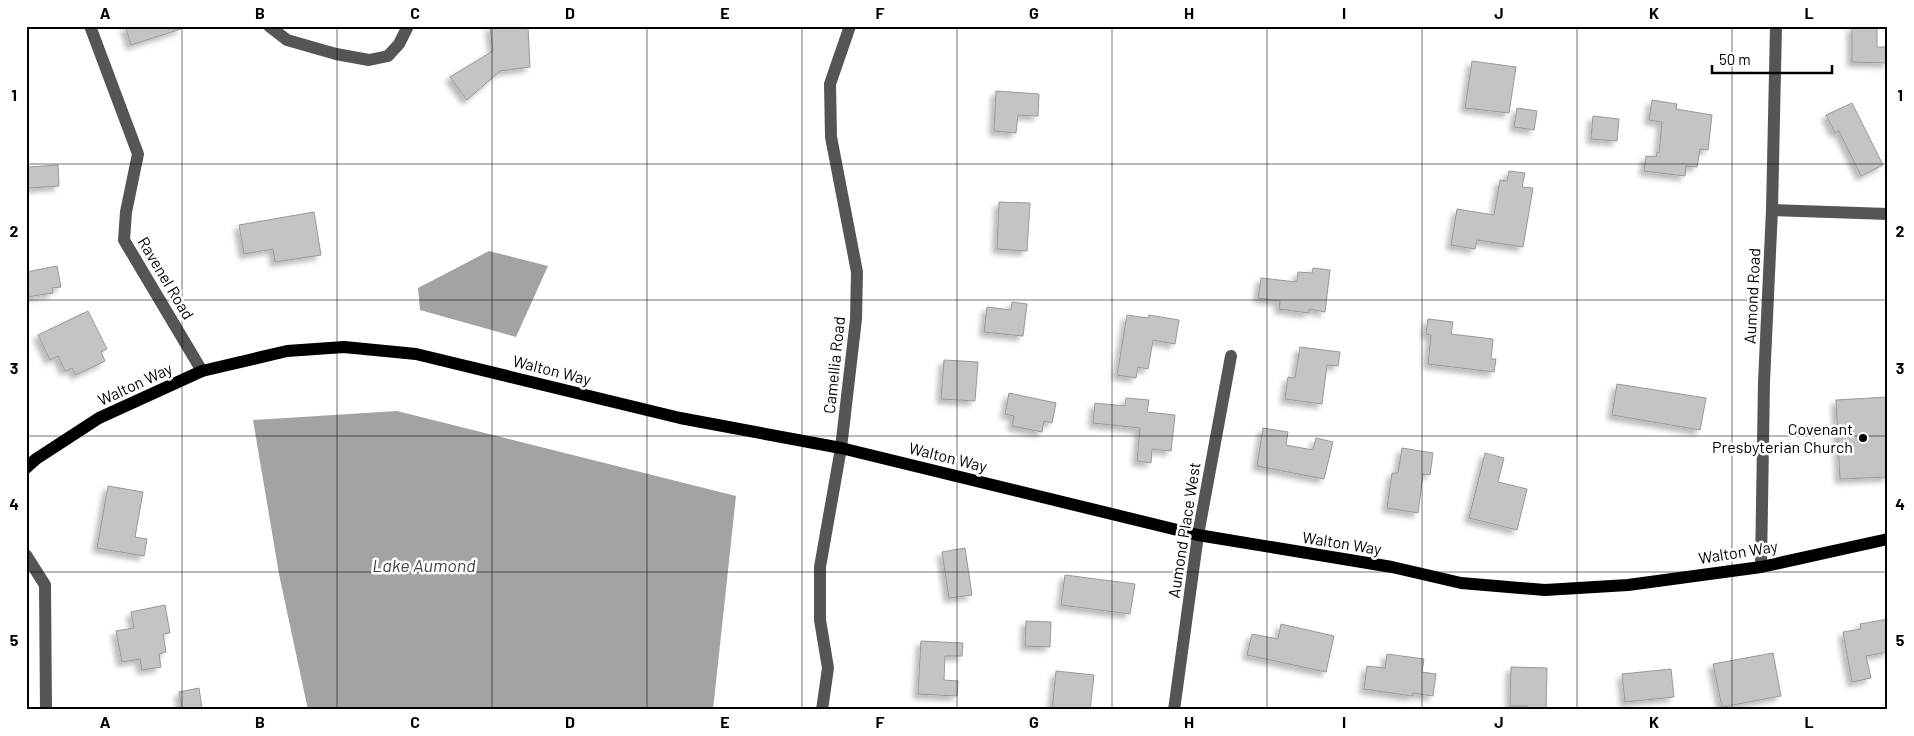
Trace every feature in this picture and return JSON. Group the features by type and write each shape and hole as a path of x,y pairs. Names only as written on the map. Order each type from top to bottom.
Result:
{"main road":[{"name":"Walton Way","path":"26,468 36,459 99,418 202,370 287,350 344,347 416,354 680,418 841,448 1198,535 1392,568 1462,583 1545,590 1628,585 1761,567 1888,539"}],"street":[{"name":"Ravenel Road","path":"90,26 138,154 126,212 124,240 202,370"},
{"path":"269,26 287,40 336,54 369,60 388,56 399,44 408,26"},
{"name":"Camellia Road","path":"822,710 828,668 820,620 820,567 841,448 856,319 856,272 831,136 830,84 850,26"},
{"name":"Aumond Road","path":"1761,567 1764,382 1772,210 1776,26"},
{"path":"1772,210 1888,214"},
{"name":"Aumond Place West","path":"1174,710 1198,535 1231,356"},
{"path":"26,555 45,585 46,710"}],"water":[{"path":"489,251 548,266 516,337 420,310 418,288"},
{"name":"Lake Aumond","path":"397,411 736,496 713,710 308,710 279,574 253,420"}],"building":[{"path":"125,26 181,26 181,29 131,45"},
{"path":"490,26 528,26 530,67 500,71 467,100 450,77 493,51"},
{"path":"1852,26 1877,26 1877,47 1888,47 1888,63 1852,62"},
{"path":"1472,61 1516,67 1509,113 1465,108"},
{"path":"996,91 1039,94 1038,116 1018,115 1016,133 994,131"},
{"path":"1652,100 1677,104 1676,109 1712,115 1708,150 1700,149 1697,167 1686,166 1685,176 1644,171 1646,156 1656,157 1657,152 1659,153 1662,122 1649,120"},
{"path":"1852,103 1883,165 1861,176 1839,131 1835,133 1826,115"},
{"path":"1517,108 1537,111 1534,130 1514,127"},
{"path":"1593,116 1619,119 1617,141 1591,139"},
{"path":"58,165 59,186 28,188 27,167"},
{"path":"1509,171 1525,173 1522,187 1533,188 1523,247 1477,240 1475,249 1451,245 1457,209 1494,215 1500,180 1507,181"},
{"path":"999,202 1030,203 1027,251 997,249"},
{"path":"314,212 321,255 275,262 273,249 244,254 239,225"},
{"path":"57,266 61,287 52,288 53,293 26,297 26,272"},
{"path":"1313,268 1330,270 1325,312 1309,309 1309,313 1279,309 1280,301 1258,298 1261,278 1297,282 1298,272 1312,273"},
{"path":"1012,302 1027,304 1023,336 984,332 987,307 1011,310"},
{"path":"88,311 107,349 101,352 105,361 76,375 72,368 65,371 58,356 50,360 38,335"},
{"path":"1127,315 1148,318 1149,315 1179,320 1175,344 1153,340 1148,369 1138,367 1136,378 1117,375"},
{"path":"1428,319 1453,322 1451,334 1493,339 1491,359 1496,359 1494,372 1428,364 1431,335 1426,334"},
{"path":"1300,347 1340,352 1338,366 1327,365 1322,404 1285,399 1288,377 1295,378"},
{"path":"944,360 978,362 975,401 941,399"},
{"path":"1617,384 1706,398 1700,430 1612,415"},
{"path":"1009,393 1056,403 1052,423 1044,421 1042,432 1012,426 1014,416 1005,414"},
{"name":"Covenant Presbyterian Church","path":"1888,397 1888,477 1840,479 1836,400"},
{"path":"1126,398 1149,400 1147,412 1175,415 1171,451 1152,449 1151,463 1137,461 1140,428 1093,423 1095,403 1125,406"},
{"path":"1263,428 1288,432 1286,445 1313,450 1316,438 1333,442 1324,479 1257,466"},
{"path":"1402,448 1433,453 1430,475 1423,474 1418,513 1387,508 1392,473 1398,473"},
{"path":"1485,453 1504,458 1498,482 1527,489 1517,530 1469,518"},
{"path":"108,486 143,492 135,537 147,539 144,556 97,548"},
{"path":"965,548 972,595 949,598 942,552"},
{"path":"1065,575 1135,584 1130,614 1061,605"},
{"path":"165,605 170,633 163,634 166,652 159,654 161,667 142,670 140,659 122,662 116,631 134,628 131,612"},
{"path":"1888,619 1888,652 1866,656 1871,678 1852,682 1843,632 1861,629 1860,624"},
{"path":"1026,621 1051,622 1050,647 1025,646"},
{"path":"1281,624 1334,636 1326,672 1247,655 1252,634 1278,639"},
{"path":"921,641 963,643 962,656 945,656 944,680 958,681 957,696 918,694"},
{"path":"1773,653 1781,696 1722,707 1713,664"},
{"path":"1387,654 1424,659 1422,672 1436,674 1433,696 1413,693 1412,696 1364,689 1367,666 1385,668"},
{"path":"1511,667 1547,668 1546,710 1527,710 1527,706 1510,706"},
{"path":"1671,669 1674,697 1625,702 1622,674"},
{"path":"1056,671 1094,675 1090,710 1052,710"},
{"path":"199,688 202,708 182,710 179,692"}],"place":[{"name":"Covenant Presbyterian Church","path":"1863,438"}]}
